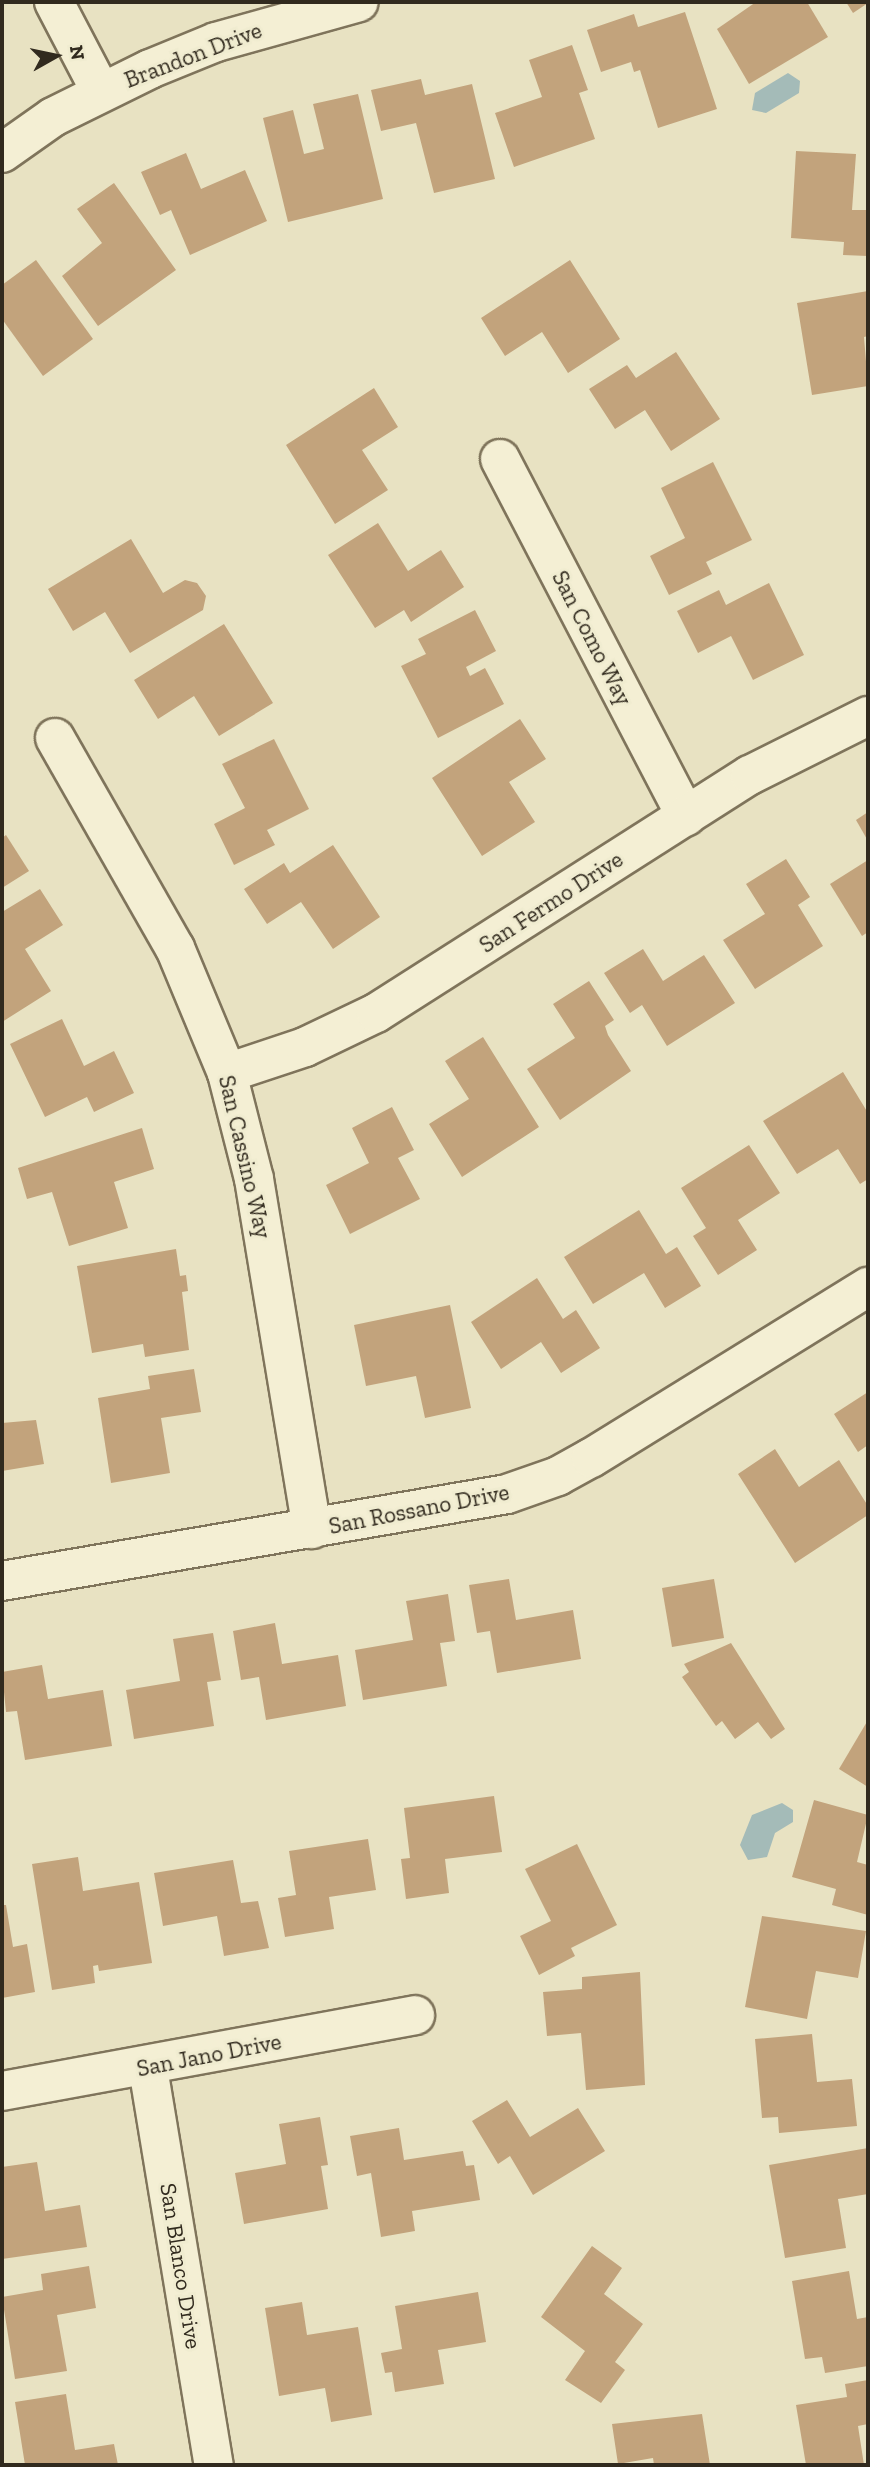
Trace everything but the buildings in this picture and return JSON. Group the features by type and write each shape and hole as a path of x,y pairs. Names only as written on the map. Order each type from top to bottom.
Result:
{"street":[{"path":"54,2 101,92"},
{"name":"Brandon Drive","path":"2,153 101,92 216,42 359,2"},
{"name":"San Como Way","path":"500,459 686,816"},
{"name":"San Fermo Drive","path":"227,1073 305,1046 376,1013 789,753 868,716"},
{"name":"San Cassino Way","path":"55,738 175,948 227,1073 254,1179 312,1529"},
{"name":"San Rossano Drive","path":"2,1581 452,1506 558,1476 868,1287"},
{"name":"San Jano Drive","path":"2,2091 148,2068 415,2015"},
{"name":"San Blanco Drive","path":"148,2068 214,2465"}],"water":[{"path":"788,73 800,81 799,93 766,113 752,110 755,93"},
{"path":"782,1803 793,1810 793,1822 775,1833 767,1857 748,1860 740,1845 752,1815"}]}
